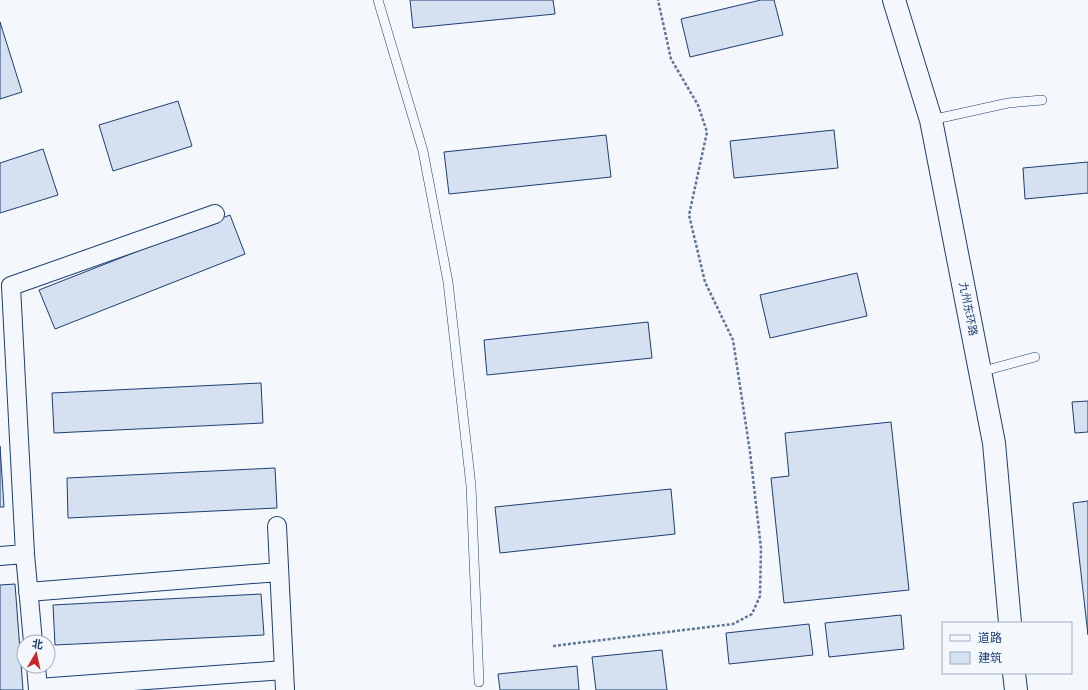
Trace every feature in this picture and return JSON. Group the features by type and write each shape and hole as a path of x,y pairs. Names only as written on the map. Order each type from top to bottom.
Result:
{"main road":[{"name":"九州东环路","path":"894,0 931,120 994,443 1010,622"},
{"path":"1014,674 1016,690"}],"street":[{"path":"33,634 24,554 11,286 215,214"},
{"path":"277,526 285,690"},
{"path":"0,556 24,554"},
{"path":"28,592 279,572"},
{"path":"37,674 38,689 284,670"}],"lane":[{"path":"378,0 423,151 448,282 471,486 479,682"},
{"path":"931,120 1008,103 1042,100"},
{"path":"980,372 1035,357"}],"path":[{"path":"553,646 733,624 752,614 760,596 761,548 750,452 733,340 705,282 689,215 707,132 698,105 671,60 658,0"}],"building":[{"path":"410,0 553,0 555,14 413,28"},
{"path":"761,0 774,0 783,35 690,57 681,19"},
{"path":"0,22 22,92 0,99"},
{"path":"178,101 192,146 113,171 99,125"},
{"path":"834,130 838,168 734,178 730,141"},
{"path":"606,135 611,177 449,194 444,152"},
{"path":"43,149 58,195 0,213 0,163"},
{"path":"1088,162 1088,193 1025,199 1023,168"},
{"path":"230,215 245,254 55,329 39,290"},
{"path":"857,273 867,316 770,338 760,295"},
{"path":"648,322 652,358 487,375 484,340"},
{"path":"261,383 263,423 54,433 52,393"},
{"path":"1088,401 1088,432 1075,433 1072,402"},
{"path":"891,422 909,590 784,603 771,478 789,476 785,433"},
{"path":"0,446 4,507 0,507"},
{"path":"275,468 277,508 68,518 67,478"},
{"path":"671,489 675,534 500,553 495,507"},
{"path":"1088,501 1088,635 1073,503"},
{"path":"15,584 19,634 16,634 16,674 22,674 23,690 0,690 0,585"},
{"path":"261,594 264,635 56,645 53,605"},
{"path":"901,615 904,649 829,657 825,623"},
{"path":"809,624 813,655 729,664 726,633"},
{"path":"662,650 667,690 596,690 592,657"},
{"path":"577,666 579,690 500,690 498,674"}]}
